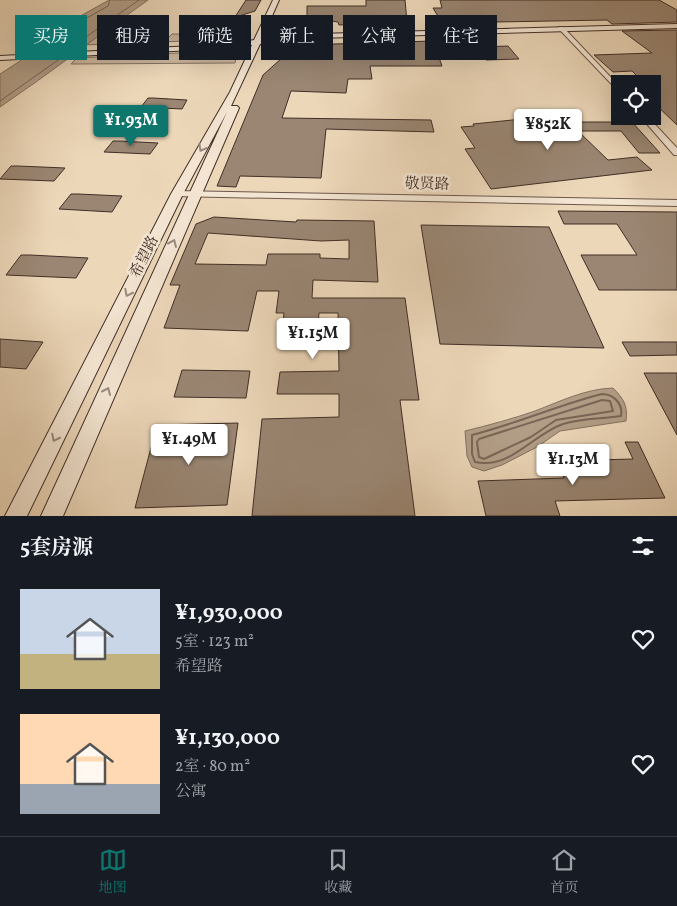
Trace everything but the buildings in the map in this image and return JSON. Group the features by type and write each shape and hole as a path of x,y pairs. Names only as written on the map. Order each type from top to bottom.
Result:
{"main road":[{"name":"希望路","path":"272,15 276,0"},
{"name":"希望路","path":"276,15 283,0"},
{"path":"333,35 677,26"},
{"path":"169,48 231,46 261,37"},
{"name":"希望路","path":"16,516 177,194 261,45"},
{"name":"希望路","path":"52,516 261,48"},
{"path":"1,56 11,52 97,51"},
{"path":"1,56 97,51"}],"street":[{"path":"562,28 611,81"},
{"path":"651,125 677,153"},
{"name":"敬贤路","path":"177,194 677,203"}],"shaded area":[{"path":"172,34 179,34 179,41 169,42 169,37"},
{"path":"97,35 97,44 87,45 87,42"},
{"path":"169,53 179,53 179,60 236,60 235,63 71,64 75,60 87,60 87,58 97,57 97,60 169,60"}],"water":[{"path":"109,0 148,0 128,15 97,15 97,38 87,45 87,15 82,15"},
{"path":"67,60 0,107 0,74 20,61"},
{"path":"613,388 624,403 626,421 560,431 537,447 502,465 484,471 472,467 467,456 465,431 526,414 583,393"}]}
